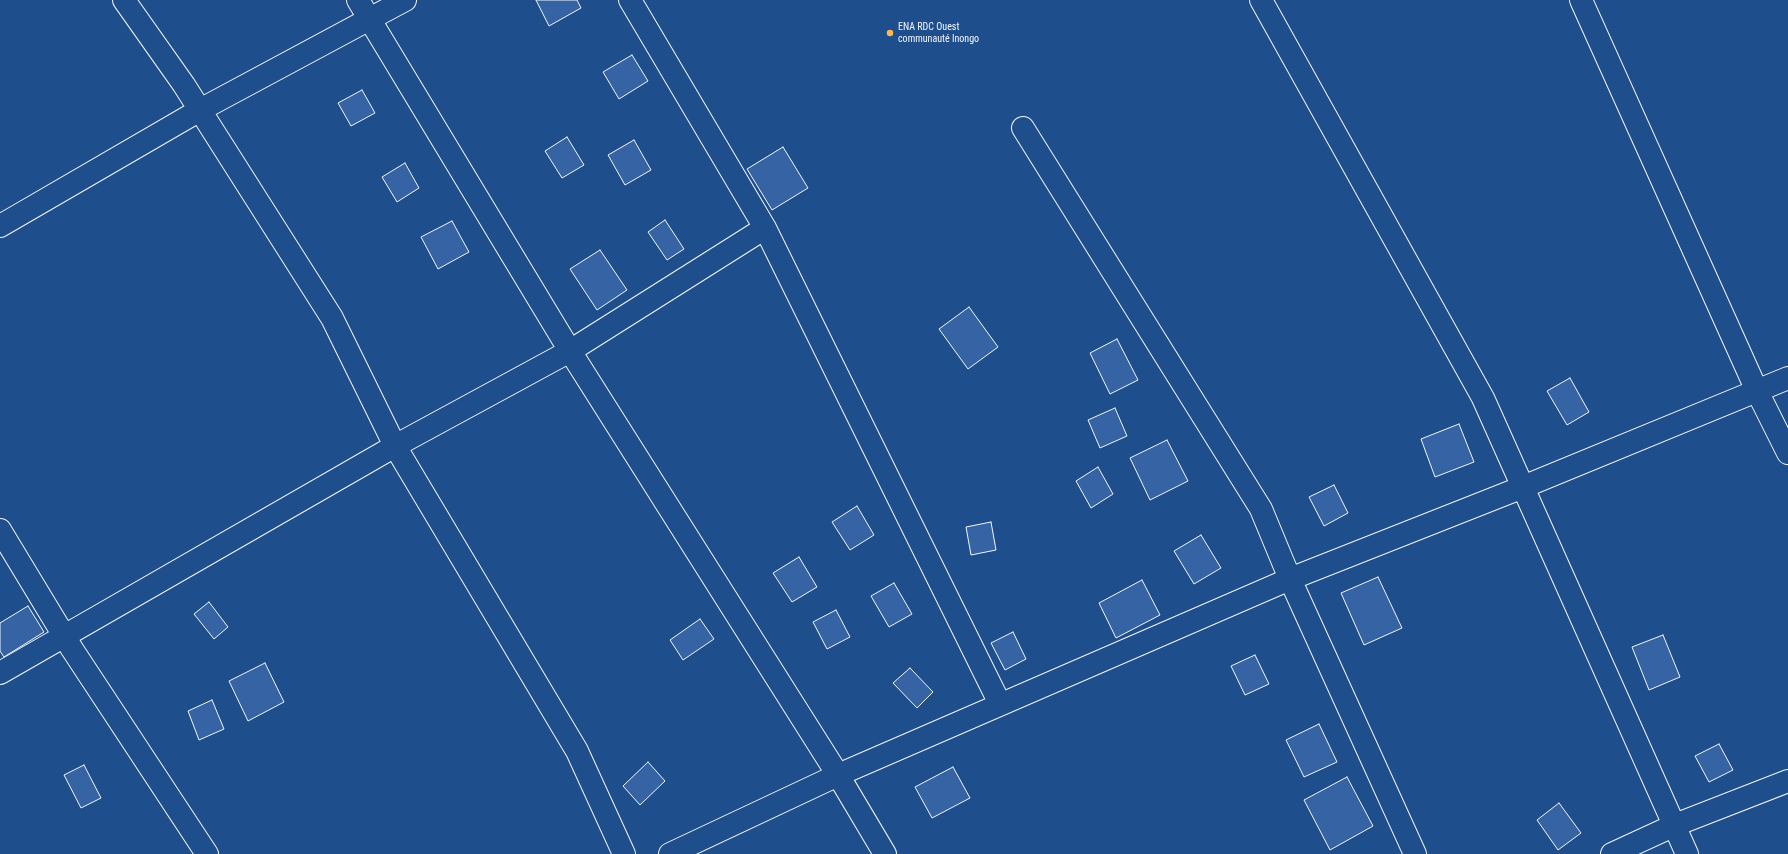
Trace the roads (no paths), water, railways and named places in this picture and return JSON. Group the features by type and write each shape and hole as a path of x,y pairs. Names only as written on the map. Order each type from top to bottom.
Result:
{"street":[{"path":"124,0 184,85 332,318 395,446 577,751 624,854"},
{"path":"358,0 570,351 838,775 885,854"},
{"path":"0,226 200,110 404,0"},
{"path":"630,0 765,228 1000,704"},
{"path":"1261,0 1483,398 1687,854"},
{"path":"1581,0 1757,391 1788,454"},
{"path":"1023,128 1261,509 1290,579 1415,854"},
{"path":"0,673 395,446 570,351 765,228"},
{"path":"670,854 838,775 1290,579 1523,487 1788,378"},
{"path":"0,530 64,636 207,854"},
{"path":"1612,854 1675,825 1788,781"}],"place":[{"name":"ENA RDC Ouest communauté Inongo","path":"890,33"}]}
